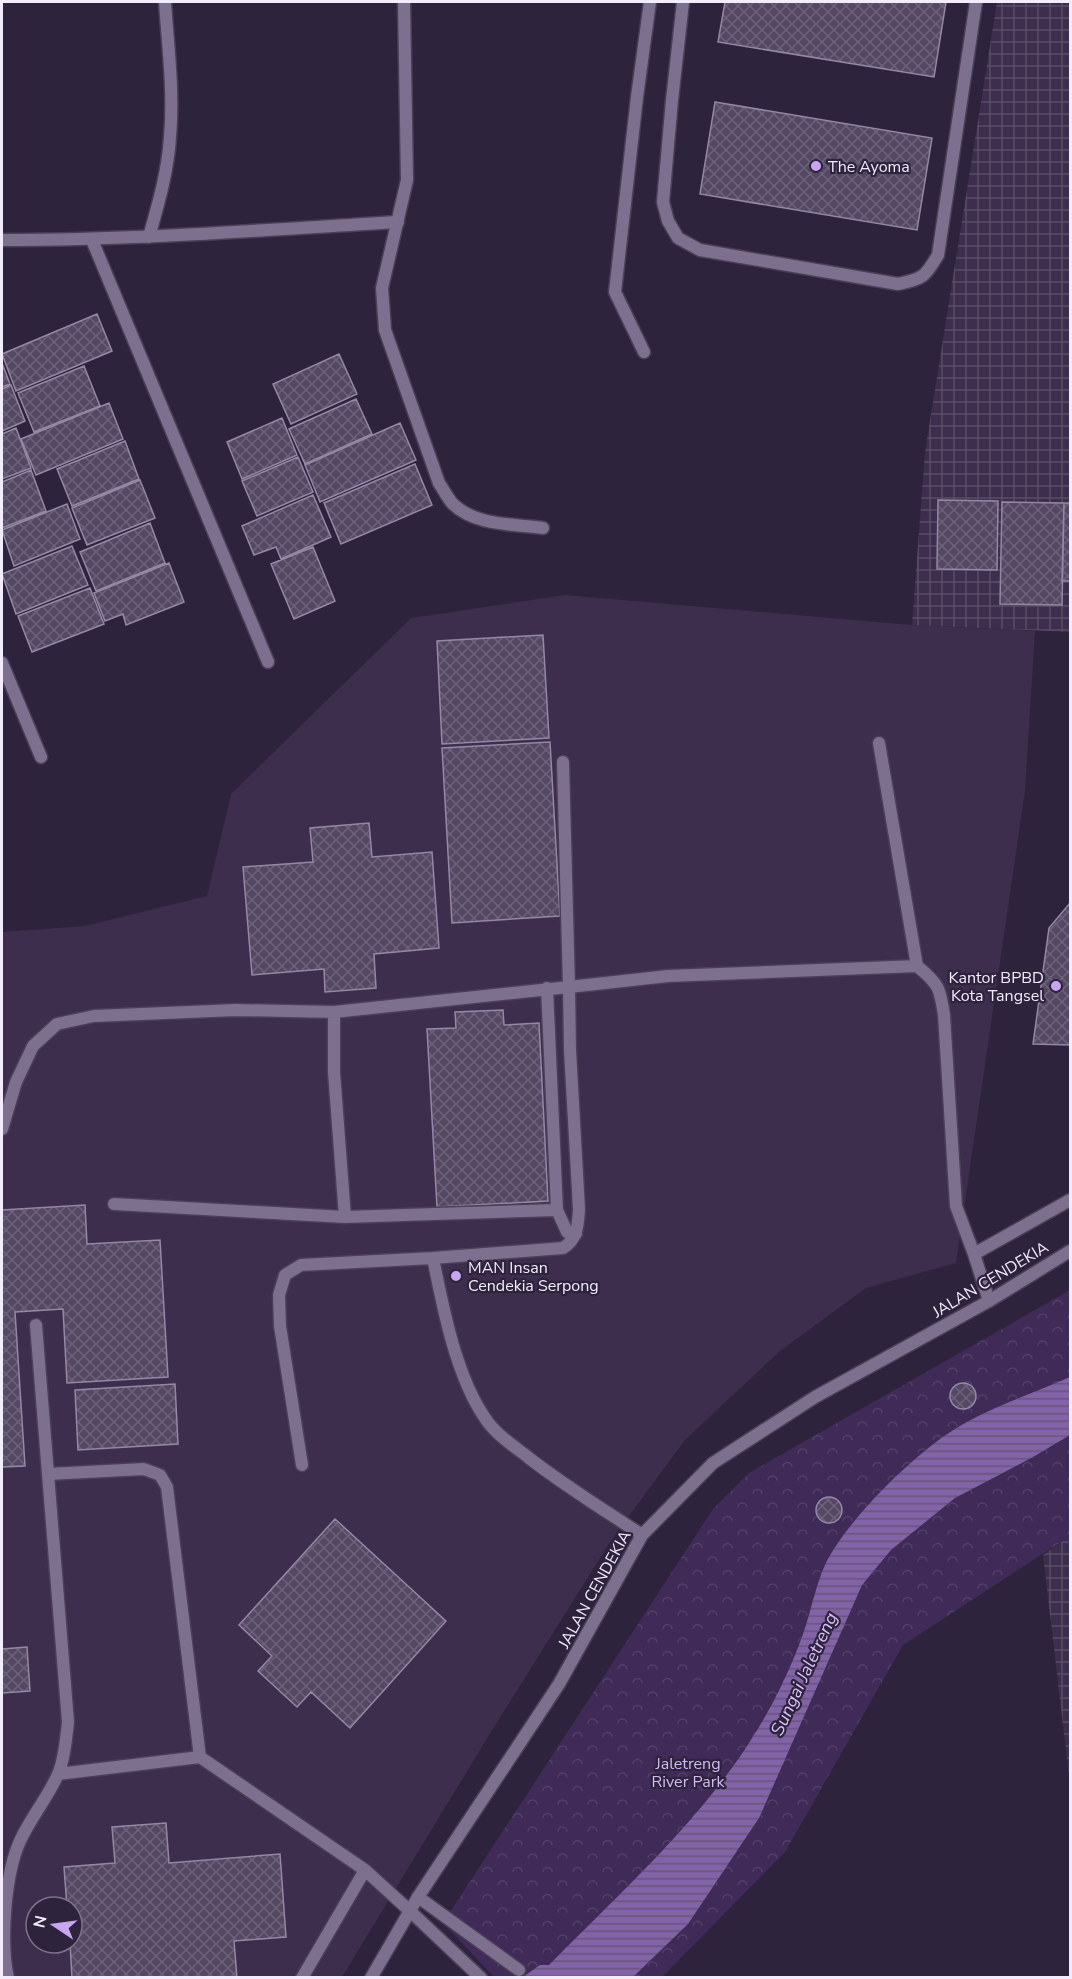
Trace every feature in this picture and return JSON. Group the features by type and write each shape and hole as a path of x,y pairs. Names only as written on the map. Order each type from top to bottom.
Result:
{"street":[{"path":"149,237 161,190 170,139 172,100 165,2"},
{"path":"404,2 407,180 382,288 385,330 439,483 453,503 470,516 490,522 543,528"},
{"path":"644,352 615,292 650,2"},
{"path":"683,2 663,202 668,220 678,238 700,249 898,284 915,280 927,273 938,255 976,2"},
{"path":"2,240 92,240 398,222"},
{"path":"92,240 268,662"},
{"path":"2,663 41,757"},
{"path":"879,743 917,966 933,980 940,992 944,1015 956,1206 989,1301"},
{"path":"302,1465 280,1326 279,1295 285,1275 301,1265 563,1248 570,1244 576,1234 579,1209 570,1050 563,762"},
{"path":"2,1129 16,1082 33,1046 57,1024 94,1016 215,1011 334,1012 668,976 917,966"},
{"path":"547,988 557,1210 567,1232 576,1234"},
{"path":"334,1012 334,1072 345,1217"},
{"path":"974,1254 1071,1200"},
{"path":"114,1204 345,1217 557,1210"},
{"name":"JALAN CENDEKIA","path":"371,1977 418,1897 559,1684 642,1535 713,1463 815,1397 989,1301 1071,1251"},
{"path":"433,1258 448,1328 467,1383 485,1419 508,1442 562,1483 642,1535"},
{"path":"8,1977 3,1933 7,1890 19,1842 58,1774 64,1756 68,1722 36,1325"},
{"path":"48,1474 144,1469 160,1475 167,1486 200,1757"},
{"path":"58,1774 200,1757 365,1870 481,1977"},
{"path":"302,1977 365,1870"},
{"path":"418,1897 519,1970"}],"shaded area":[{"path":"997,2 1070,2 1070,632 912,625 925,452"},
{"name":"MAN Insan Cendekia Serpong","path":"565,595 912,625 1035,631 1025,791 956,1263 866,1288 780,1351 685,1440 612,1539 342,1977 2,1978 2,932 85,926 207,896 231,794 411,618"},
{"path":"1070,1536 1070,1784 1043,1555"}],"green space":[{"name":"Jaletreng River Park","path":"1070,1290 1070,1536 903,1645 785,1852 662,1977 494,1977 443,1923 713,1509 749,1473"}],"water":[{"name":"Sungai Jaletreng","path":"1070,1377 1070,1435 955,1498 891,1550 862,1585 759,1818 688,1924 633,1977 523,1977 540,1965 549,1965 624,1891 696,1813 739,1758 783,1683 803,1634 825,1565 848,1529 882,1490 920,1455 955,1429 997,1407"}],"building":[{"path":"725,2 946,2 934,77 718,42"},
{"name":"The Ayoma","path":"715,102 932,138 917,230 700,194"},
{"path":"97,314 112,351 16,391 2,354"},
{"path":"339,354 357,394 291,424 273,384"},
{"path":"2,363 10,384 2,387"},
{"path":"84,366 100,406 34,432 18,393"},
{"path":"11,385 25,421 2,431 2,389"},
{"path":"356,399 372,434 305,464 289,429"},
{"path":"109,403 123,439 36,475 21,439"},
{"path":"282,418 297,455 242,479 227,442"},
{"path":"400,423 416,460 320,502 305,465"},
{"path":"16,428 31,468 2,479 2,434"},
{"path":"125,441 139,479 72,506 57,469"},
{"path":"298,457 313,492 257,516 242,481"},
{"path":"415,464 432,505 341,544 324,503"},
{"path":"31,470 46,511 2,528 2,482"},
{"path":"140,480 155,518 87,545 72,508"},
{"path":"313,495 331,537 281,559 276,547 254,555 242,526"},
{"path":"938,500 998,501 997,570 937,569"},
{"path":"1002,502 1064,503 1062,605 1000,604"},
{"path":"1064,503 1070,503 1070,581 1062,581"},
{"path":"67,504 80,539 14,566 2,530"},
{"path":"150,523 165,563 96,591 80,552"},
{"path":"72,546 88,585 16,614 2,574"},
{"path":"313,547 335,601 294,619 271,564"},
{"path":"169,563 184,602 126,625 123,614 105,621 94,593"},
{"path":"90,588 104,624 32,652 18,616"},
{"path":"543,635 549,738 442,744 437,641"},
{"path":"550,742 560,916 452,923 442,748"},
{"path":"369,823 372,857 432,852 439,948 374,954 376,988 325,992 324,969 252,975 243,867 313,862 310,828"},
{"name":"Kantor BPBD Kota Tangsel","path":"1070,903 1070,1045 1033,1044 1049,928"},
{"path":"503,1010 504,1025 539,1023 548,1201 437,1207 427,1029 456,1028 455,1012"},
{"path":"85,1205 87,1244 160,1240 168,1377 67,1383 63,1309 15,1312 25,1466 2,1467 2,1210"},
{"path":"963,1383 972,1387 976,1396 972,1405 963,1409 954,1405 950,1396 954,1387"},
{"path":"175,1384 178,1444 78,1450 75,1390"},
{"path":"829,1497 838,1501 842,1510 838,1519 829,1523 820,1519 816,1510 820,1501"},
{"path":"335,1519 446,1621 350,1728 311,1692 297,1707 258,1671 272,1656 239,1625"},
{"path":"27,1647 30,1691 2,1693 2,1649"},
{"path":"166,1823 169,1863 280,1854 286,1937 234,1941 237,1978 72,1978 71,1955 84,1955 84,1895 66,1895 64,1867 115,1863 112,1827"}],"place":[{"name":"The Ayoma","path":"816,166"},
{"name":"Kantor BPBD Kota Tangsel","path":"1056,986"},
{"name":"MAN Insan Cendekia Serpong","path":"456,1276"}]}
